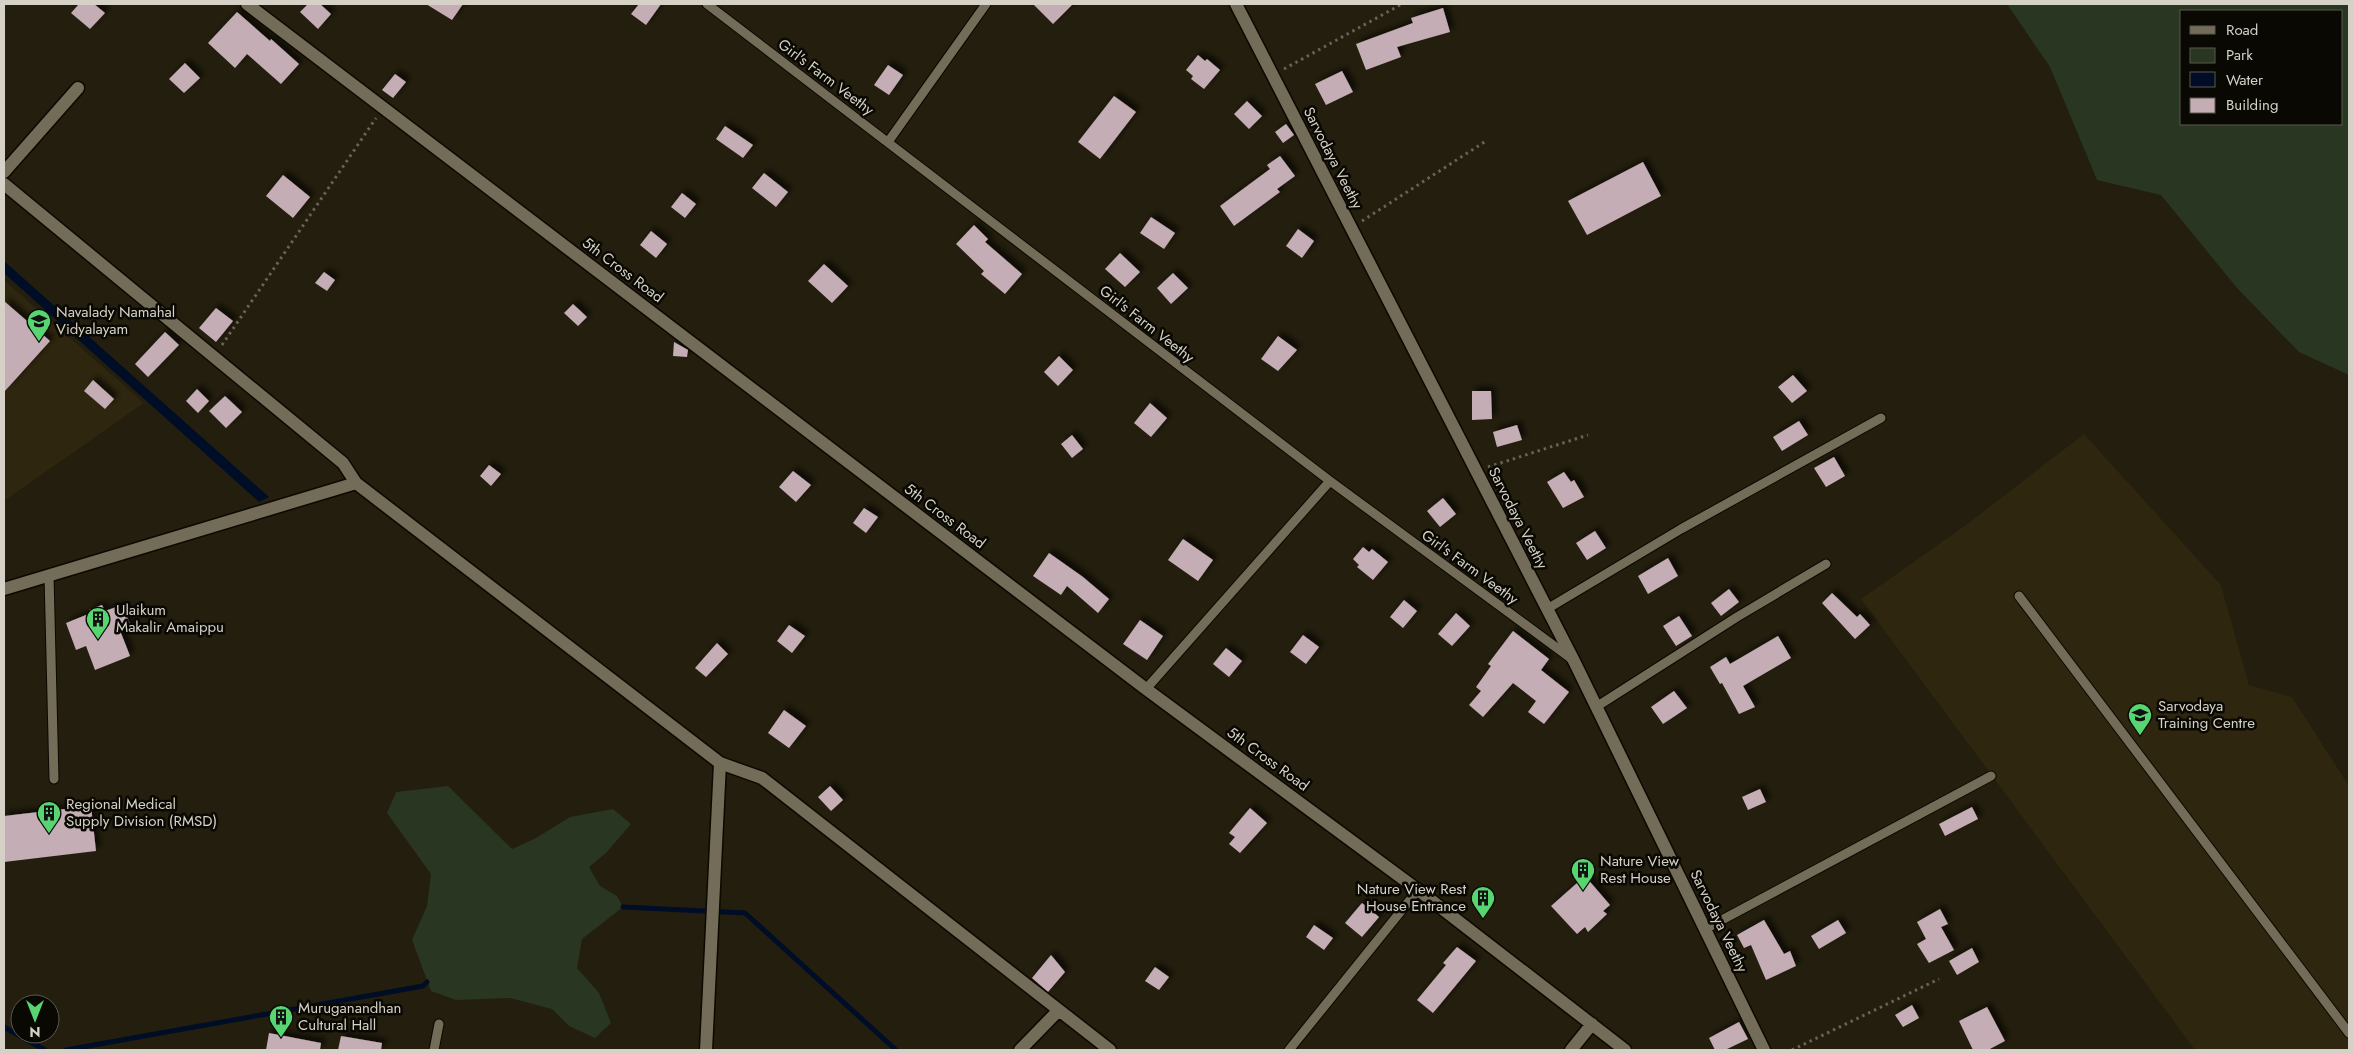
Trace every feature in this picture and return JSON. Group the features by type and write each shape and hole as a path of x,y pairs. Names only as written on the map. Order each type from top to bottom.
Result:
{"street":[{"name":"5th Cross Road","path":"247,4 1146,689 1418,890 1625,1050"},
{"name":"Sarvodaya Veethy","path":"1236,4 1574,661 1764,1050"},
{"path":"4,172 78,88"},
{"path":"4,184 343,463 356,483 720,763 762,778 1110,1050"},
{"path":"4,588 356,483"},
{"path":"706,1050 720,763"},
{"path":"1020,1050 1059,1010"},
{"path":"1571,1050 1592,1024"}],"lane":[{"name":"Girl's Farm Veethy","path":"707,4 1330,481 1574,661"},
{"path":"888,142 986,4"},
{"path":"1547,609 1681,529 1880,418"},
{"path":"1146,689 1330,481"},
{"path":"1596,707 1826,564"},
{"path":"49,575 54,779"},
{"path":"2019,596 2349,1033"},
{"path":"1705,928 1991,776"},
{"path":"1289,1050 1418,890"},
{"path":"434,1050 439,1024"}],"path":[{"path":"1273,76 1402,4"},
{"path":"215,356 383,107"},
{"path":"1351,228 1486,141"},
{"path":"1476,471 1588,435"},
{"path":"1792,1050 1940,979"}],"shaded area":[{"name":"Navalady Namahal Vidyalayam","path":"4,280 144,403 4,501"},
{"name":"Sarvodaya Training Centre","path":"2084,434 2221,585 2249,685 2292,697 2349,786 2349,1050 2195,1050 1861,599 1966,525"}],"green space":[{"path":"2007,4 2349,4 2349,375 2299,352 2237,288 2161,195 2097,180 2050,67"},
{"path":"448,786 512,849 536,838 570,817 613,809 631,824 606,853 589,867 600,886 617,896 623,907 582,939 577,968 599,993 611,1023 595,1038 569,1026 552,1009 510,998 456,1000 431,991 412,940 427,906 431,874 387,813 396,792"}],"water":[{"path":"4,261 269,497 259,502 4,273"}],"building":[{"path":"79,4 94,4 105,13 90,29 71,13"},
{"path":"308,4 320,4 331,14 318,29 300,12"},
{"path":"426,4 463,4 452,20"},
{"path":"639,4 661,4 646,25 631,14"},
{"path":"1033,4 1073,4 1053,24"},
{"path":"1443,8 1450,32 1397,47 1401,57 1366,70 1356,44 1413,23 1411,18"},
{"path":"237,12 299,64 281,84 247,54 235,68 208,43"},
{"path":"1198,55 1205,61 1207,59 1220,70 1204,89 1191,79 1193,76 1186,70"},
{"path":"185,63 200,78 184,93 169,79"},
{"path":"888,65 903,75 889,95 874,85"},
{"path":"1342,71 1353,92 1326,105 1315,84"},
{"path":"395,74 406,82 393,98 382,90"},
{"path":"1114,96 1136,112 1100,159 1078,142"},
{"path":"1247,101 1262,116 1249,129 1234,114"},
{"path":"1286,124 1294,135 1283,143 1275,132"},
{"path":"725,126 753,145 743,158 716,139"},
{"path":"1280,156 1295,176 1277,189 1280,192 1234,226 1220,206 1270,169 1267,165"},
{"path":"1643,162 1661,196 1587,235 1568,201"},
{"path":"764,173 788,192 776,207 752,188"},
{"path":"283,175 310,197 293,218 266,196"},
{"path":"682,193 696,204 685,218 671,207"},
{"path":"1151,217 1175,233 1164,249 1140,233"},
{"path":"974,225 988,239 985,242 1022,274 1005,294 981,274 984,271 956,244"},
{"path":"1298,229 1314,241 1302,258 1286,246"},
{"path":"651,231 667,244 656,258 640,245"},
{"path":"1120,253 1140,272 1125,287 1105,269"},
{"path":"824,264 848,286 832,303 808,281"},
{"path":"324,272 335,280 327,291 315,283"},
{"path":"1173,273 1188,288 1171,304 1157,288"},
{"path":"4,301 50,341 4,392"},
{"path":"573,304 587,317 578,326 564,313"},
{"path":"216,308 233,321 216,342 199,328"},
{"path":"165,332 179,345 148,377 135,364"},
{"path":"1278,336 1297,350 1278,371 1261,359"},
{"path":"674,342 688,350 687,357 673,356"},
{"path":"1059,356 1073,370 1058,386 1044,372"},
{"path":"1793,375 1807,391 1792,403 1778,387"},
{"path":"93,380 114,399 105,409 84,391"},
{"path":"197,389 209,401 198,413 186,401"},
{"path":"1472,391 1491,391 1492,419 1472,420"},
{"path":"225,396 242,412 226,428 209,411"},
{"path":"1150,403 1167,418 1151,437 1134,423"},
{"path":"1799,421 1808,435 1782,451 1773,437"},
{"path":"1517,425 1522,440 1497,447 1493,432"},
{"path":"1072,435 1083,449 1072,458 1061,444"},
{"path":"1834,457 1845,476 1826,487 1814,468"},
{"path":"489,465 501,474 491,486 480,476"},
{"path":"793,471 811,485 796,502 779,487"},
{"path":"1564,472 1571,482 1574,480 1584,497 1563,508 1547,482"},
{"path":"1443,498 1456,514 1440,527 1427,511"},
{"path":"864,508 878,517 866,533 853,523"},
{"path":"1595,531 1606,548 1587,560 1576,543"},
{"path":"1183,539 1213,560 1198,581 1168,560"},
{"path":"1363,547 1369,552 1372,549 1388,562 1373,580 1357,567 1359,565 1353,559"},
{"path":"1049,553 1083,577 1109,599 1098,613 1067,586 1061,595 1033,576"},
{"path":"1668,558 1678,576 1648,594 1638,576"},
{"path":"1729,589 1739,602 1721,616 1711,603"},
{"path":"1832,593 1857,617 1860,614 1870,625 1855,639 1822,603"},
{"path":"1404,600 1417,611 1403,628 1390,617"},
{"name":"Ulaikum Makalir Amaippu","path":"102,605 105,611 122,605 132,629 121,633 130,656 95,670 86,646 76,650 66,623 91,613 89,610"},
{"path":"1456,613 1470,626 1452,646 1438,634"},
{"path":"1679,616 1692,636 1676,646 1663,626"},
{"path":"1140,620 1163,636 1147,660 1123,644"},
{"path":"789,625 805,636 792,653 777,641"},
{"path":"1513,631 1549,659 1541,670 1569,692 1544,724 1528,712 1536,701 1513,683 1483,717 1469,705 1481,691 1476,687 1491,666 1488,664"},
{"path":"1303,635 1319,647 1306,664 1290,652"},
{"path":"1778,636 1791,658 1743,686 1755,707 1739,714 1722,683 1720,684 1710,667 1726,657 1730,664"},
{"path":"717,643 728,654 706,677 695,668"},
{"path":"1226,648 1242,661 1229,677 1213,664"},
{"path":"1674,691 1687,708 1663,724 1651,707"},
{"path":"784,710 806,726 789,748 768,733"},
{"path":"830,786 843,800 831,811 818,797"},
{"path":"1760,789 1766,802 1748,810 1742,797"},
{"name":"Regional Medical Supply Division (RMSD)","path":"91,806 96,851 4,862 4,816"},
{"path":"1972,807 1978,819 1945,836 1939,824"},
{"path":"1250,808 1267,823 1240,853 1229,844 1235,837 1229,833"},
{"name":"Nature View Rest House","path":"1585,876 1610,905 1603,911 1607,914 1588,932 1585,927 1577,934 1551,906"},
{"path":"1362,903 1379,917 1362,937 1345,923"},
{"path":"1940,909 1948,924 1941,927 1954,950 1929,963 1917,944 1926,939 1917,922"},
{"path":"1764,920 1784,954 1790,951 1796,966 1766,980 1751,945 1744,948 1737,935"},
{"path":"1838,920 1846,933 1819,949 1811,936"},
{"path":"1314,925 1333,938 1324,950 1306,937"},
{"path":"1457,947 1476,961 1433,1013 1417,1000 1446,965 1443,963"},
{"path":"1972,948 1979,962 1957,975 1949,961"},
{"path":"1051,955 1065,972 1048,992 1032,978"},
{"path":"1155,967 1169,977 1159,990 1145,981"},
{"path":"1912,1005 1919,1018 1903,1027 1895,1015"},
{"path":"1987,1007 2005,1041 1988,1050 1973,1050 1959,1021"},
{"path":"1739,1022 1748,1039 1725,1050 1715,1050 1709,1038"},
{"name":"Muruganandhan Cultural Hall","path":"269,1033 321,1043 320,1050 266,1050"},
{"path":"341,1036 382,1043 381,1050 338,1050"}],"waterway":[{"path":"623,907 745,913 896,1050"},
{"path":"66,1050 423,986 427,982"},
{"path":"4,1027 45,1050"}],"place":[{"name":"Navalady Namahal Vidyalayam","path":"39,342"},
{"name":"Ulaikum Makalir Amaippu","path":"98,640"},
{"name":"Sarvodaya Training Centre","path":"2140,736"},
{"name":"Regional Medical Supply Division (RMSD)","path":"49,834"},
{"name":"Nature View Rest House","path":"1583,891"},
{"name":"Nature View Rest House Entrance","path":"1483,919"},
{"name":"Muruganandhan Cultural Hall","path":"281,1038"}]}
